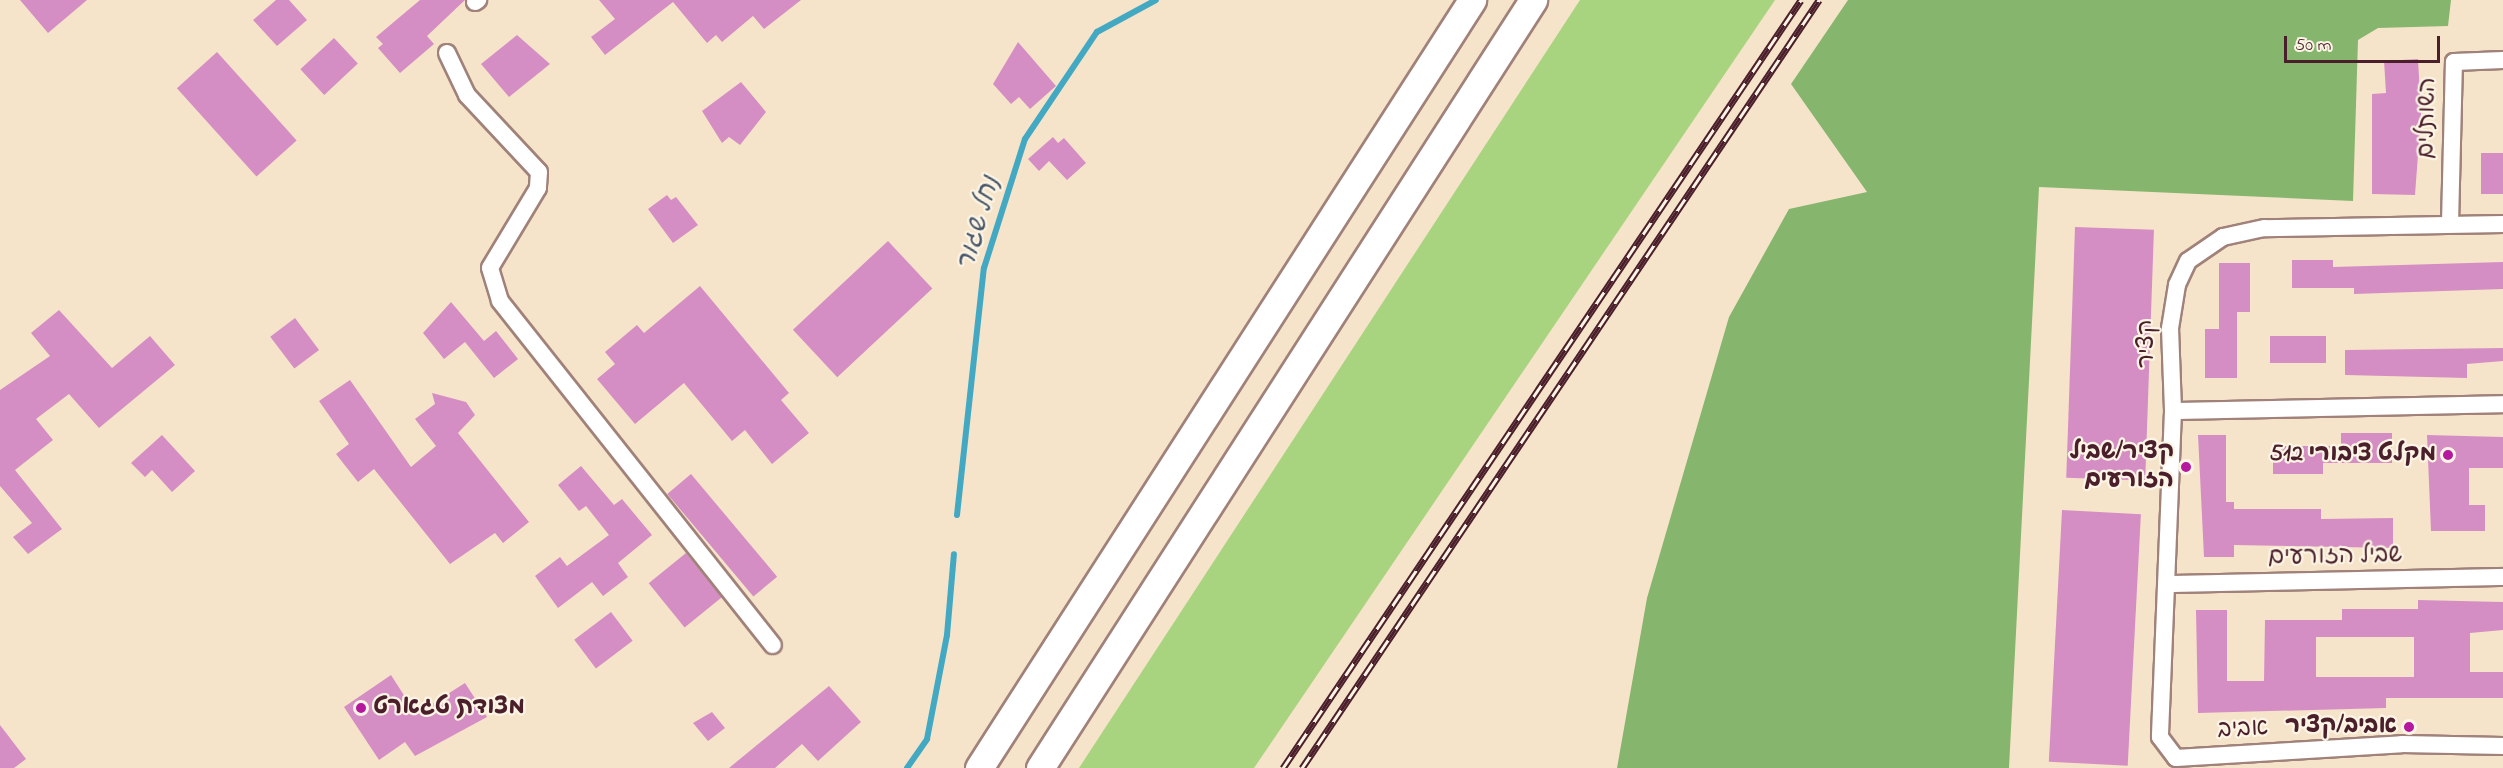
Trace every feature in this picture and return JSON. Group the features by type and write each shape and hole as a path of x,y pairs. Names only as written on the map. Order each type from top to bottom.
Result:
{"highway":[{"path":"980,768 1472,0"},
{"path":"1040,768 1533,0"}],"street":[{"path":"447,53 467,95 539,172 538,188 490,268 500,301 773,645"},
{"name":"השותלים","path":"2450,224 2454,62 2503,60"},
{"name":"קציר","path":"2168,752 2160,737 2169,584 2173,298 2188,261 2209,243 2264,228 2503,224"},
{"path":"2173,411 2503,404"},
{"name":"שביל הזורעים","path":"2169,584 2503,577"},
{"name":"אביב","path":"2168,752 2176,758 2402,744 2503,746"}],"green space":[{"path":"1580,0 1775,0 1254,768 1079,768"},
{"path":"1848,0 2451,0 2448,26 2378,28 2358,40 2353,201 2039,187 2009,768 1617,768 1647,598 1729,317 1789,209 1867,192 1791,84"}],"building":[{"path":"20,0 87,0 48,33"},
{"path":"276,0 289,0 307,20 277,46 253,20"},
{"path":"420,0 465,0 427,36 434,44 400,73 378,48 383,44 376,37"},
{"path":"599,0 801,0 764,29 753,16 722,42 716,35 707,43 673,2 605,55 591,37 615,19"},
{"path":"517,35 550,64 509,97 481,64"},
{"path":"334,38 358,64 324,95 300,69"},
{"path":"1018,42 1056,86 1030,109 1019,97 1011,104 993,84"},
{"path":"217,52 297,140 256,177 177,88"},
{"path":"2418,59 2421,114 2415,195 2372,194 2372,94 2386,93 2384,61"},
{"path":"741,82 766,112 740,145 729,137 722,143 702,111"},
{"path":"1053,137 1058,143 1064,138 1086,163 1067,180 1049,161 1039,171 1028,159"},
{"path":"2481,153 2503,153 2503,194 2481,194"},
{"path":"667,195 671,200 676,197 698,225 673,243 648,209"},
{"path":"2075,227 2154,230 2145,481 2066,478"},
{"path":"888,241 932,289 837,377 793,330"},
{"path":"2292,260 2333,260 2333,267 2503,262 2503,289 2354,294 2354,288 2292,288"},
{"path":"2219,263 2250,263 2250,312 2237,312 2237,378 2205,378 2205,329 2219,329"},
{"path":"700,286 789,393 781,400 809,433 772,464 745,430 732,441 684,383 635,424 597,379 615,364 605,352 637,325 644,333"},
{"path":"451,302 484,341 496,331 518,359 494,378 465,342 444,359 423,333"},
{"path":"59,310 112,368 150,336 175,365 99,428 69,394 36,419 53,440 15,470 62,529 28,554 13,537 32,523 0,486 0,390 50,356 31,333"},
{"path":"295,318 319,350 294,369 270,337"},
{"path":"2270,336 2326,336 2326,363 2270,363"},
{"path":"2503,348 2503,361 2467,364 2467,378 2345,375 2345,350"},
{"path":"350,380 411,467 436,446 415,419 435,404 432,393 466,402 475,415 458,433 529,522 503,543 495,533 450,564 374,469 358,482 336,454 349,444 319,401"},
{"path":"2341,433 2392,433 2392,463 2323,463 2323,474 2273,474 2273,446 2341,446"},
{"path":"162,435 195,471 172,492 152,470 145,477 131,463"},
{"path":"2198,435 2226,435 2226,502 2234,502 2234,509 2321,509 2321,519 2393,518 2393,548 2234,545 2234,557 2204,557"},
{"path":"2427,435 2503,437 2503,468 2469,468 2469,505 2485,505 2485,531 2431,531"},
{"path":"581,466 614,505 622,499 652,535 618,563 628,577 603,596 592,582 558,608 535,576 560,557 567,566 609,535 586,506 579,511 558,485"},
{"path":"691,474 777,577 753,597 667,494"},
{"path":"2062,510 2141,514 2128,766 2049,762"},
{"path":"686,553 722,597 685,628 649,583"},
{"path":"2418,600 2503,602 2503,630 2470,633 2470,672 2503,672 2503,698 2386,698 2386,708 2198,713 2196,610 2227,610 2227,681 2264,681 2265,620 2342,620 2342,609 2418,609","holes":["2316,637 2414,637 2414,677 2316,677"]},
{"path":"611,612 633,641 596,668 574,640"},
{"path":"391,675 416,714 465,683 487,717 415,756 405,742 379,760 344,707"},
{"path":"829,686 861,722 818,761 802,744 775,768 729,768"},
{"path":"712,712 725,728 708,741 693,723"},
{"path":"0,725 26,759 14,768 0,768"}],"waterway":[{"name":"נחל שגור","path":"957,515 984,268 1025,139 1097,32 1156,0"},
{"name":"נחל שגור","path":"907,768 927,739 947,635 954,554"}],"railway":[{"path":"1283,768 1801,0"},
{"path":"1302,768 1819,0"}],"place":[{"name":"מקלט ציבורי 512","path":"2448,455"},
{"name":"קציר/שביל הזורעים","path":"2186,467"},
{"name":"מצודת טגארט","path":"361,708"},
{"name":"אביב/קציר","path":"2409,727"}]}
